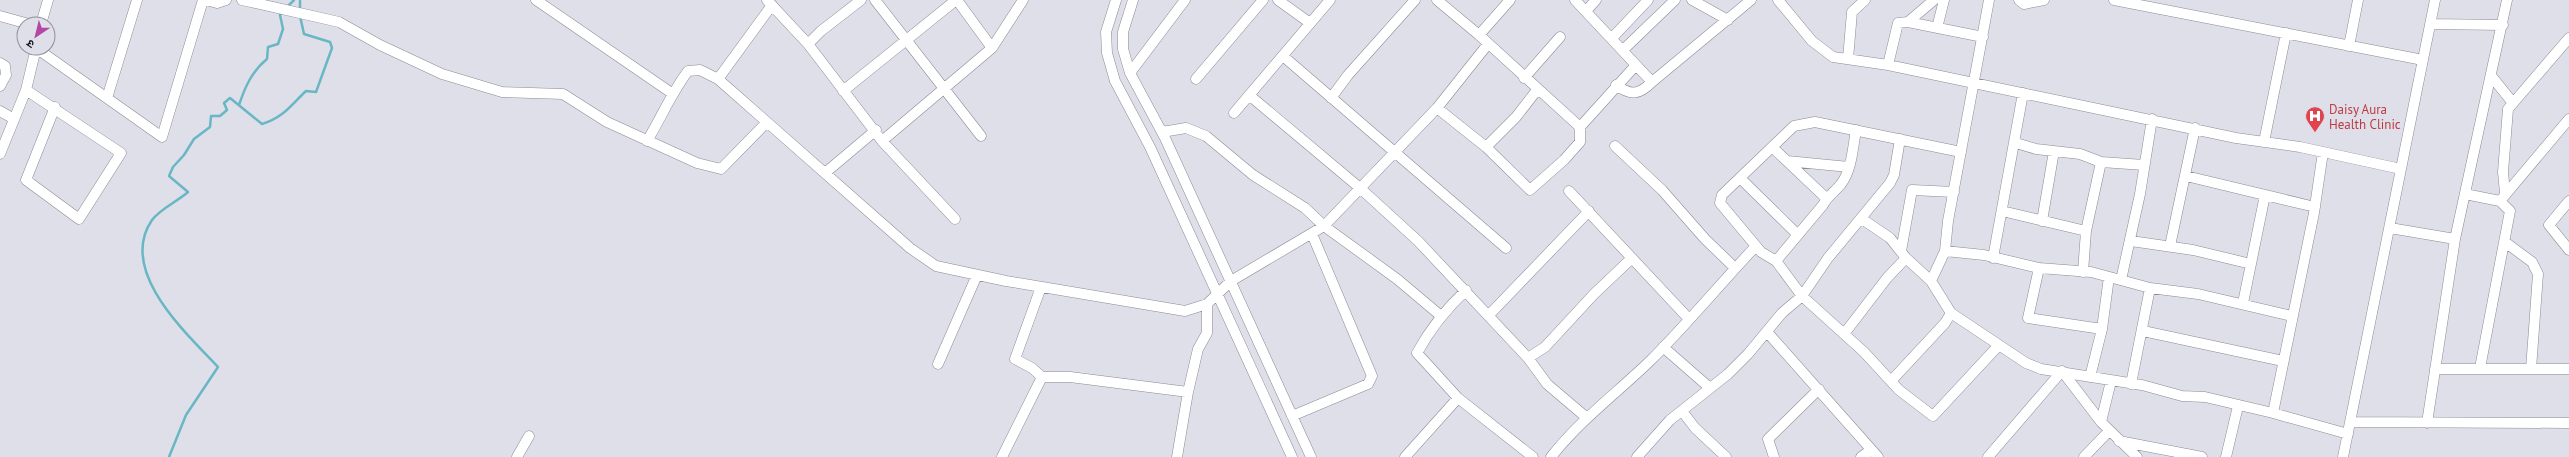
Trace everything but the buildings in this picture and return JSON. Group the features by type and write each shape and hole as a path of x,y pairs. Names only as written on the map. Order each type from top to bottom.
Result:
{"street":[{"path":"43,16 48,0"},
{"path":"107,98 137,0"},
{"path":"47,56 162,137 203,0"},
{"path":"206,0 217,3 226,0"},
{"path":"242,0 329,20 350,27 380,45 442,74 502,92 563,94 607,122 647,141 697,163 721,169 767,122"},
{"path":"536,0 673,94"},
{"path":"808,44 821,31 861,0"},
{"path":"875,0 981,136"},
{"path":"844,91 957,0 992,48"},
{"path":"882,140 944,90 992,48 1023,0"},
{"path":"1116,0 1106,32 1107,53 1115,81 1150,147 1218,292 1292,457"},
{"path":"1133,0 1123,32 1123,49 1130,73 1162,132 1311,457"},
{"path":"1130,73 1185,0"},
{"path":"1196,79 1263,0"},
{"path":"1278,0 1310,23"},
{"path":"1234,113 1330,0"},
{"path":"1331,98 1348,75 1415,0"},
{"path":"1438,0 1479,35 1580,128"},
{"path":"1479,35 1510,0"},
{"path":"1575,0 1652,82"},
{"path":"1586,11 1596,0"},
{"path":"1612,38 1648,0"},
{"path":"1623,50 1675,0"},
{"path":"1692,0 1728,20"},
{"path":"1616,85 1631,94 1639,93 1751,0"},
{"path":"1778,0 1812,41 1833,57 1888,65 1975,84 2264,142 2323,152 2402,169"},
{"path":"1848,59 1852,12 1865,0"},
{"path":"1908,22 1934,0"},
{"path":"1937,28 1944,0"},
{"path":"1931,281 1945,251 1960,152 1975,84 1989,0"},
{"path":"2019,0 2024,4 2044,0"},
{"path":"2114,0 2423,60"},
{"path":"2349,46 2358,0"},
{"path":"2343,457 2435,0"},
{"path":"2427,423 2455,239 2492,77 2507,0"},
{"path":"718,79 769,3 808,44 876,130 882,140 955,219"},
{"path":"0,16 16,20"},
{"path":"1888,65 1898,22 1908,22 1983,37"},
{"path":"2430,24 2503,25"},
{"path":"2264,142 2286,34"},
{"path":"1524,78 1560,37"},
{"path":"2480,368 2510,210 2503,197 2503,172 2508,109 2569,38"},
{"path":"647,141 673,94 688,71 700,70 718,79 910,248 936,266 1041,287 1185,311 1207,304 1231,281 1324,226 1437,108 1488,44"},
{"path":"0,154 26,90 34,56"},
{"path":"1283,56 1506,248"},
{"path":"0,63 5,66 6,75 0,86"},
{"path":"1437,108 1486,147 1530,190 1564,160 1580,142 1580,128 1616,85 1636,65"},
{"path":"2492,77 2513,103"},
{"path":"26,90 55,107 121,153 80,219 26,180 55,107"},
{"path":"1486,147 1516,117 1537,90"},
{"path":"1992,258 2016,143 2023,93"},
{"path":"1249,94 1360,188 1466,290 1528,358 1547,384 1587,418"},
{"path":"0,111 14,119"},
{"path":"2121,280 2131,241 2152,119"},
{"path":"2503,197 2569,119"},
{"path":"1960,152 1815,122 1794,126 1741,179 1722,195 1720,203 1761,252 1776,261 1802,296 1844,334 1891,381 1933,416 1999,345"},
{"path":"1162,132 1186,128 1206,136 1253,175 1305,208 1324,226 1397,279 1441,316"},
{"path":"2170,246 2195,128"},
{"path":"825,173 876,130"},
{"path":"1776,261 1784,253 1797,234 1823,205 1826,198 1842,184 1849,167 1856,130"},
{"path":"1637,457 1682,411 1748,354 1782,313 1802,296 1828,258 1862,219 1894,175 1900,139"},
{"path":"2016,143 2036,149 2080,154 2101,162 2144,165"},
{"path":"1615,146 1662,190 1705,240 1735,268"},
{"path":"1772,147 1826,198"},
{"path":"2042,221 2054,151"},
{"path":"2273,413 2315,206 2323,152"},
{"path":"1787,161 1849,167"},
{"path":"2083,272 2086,231 2101,162"},
{"path":"2186,176 2265,196 2315,206"},
{"path":"1741,179 1797,234"},
{"path":"1844,334 1887,278 1903,254 1912,190 1954,192"},
{"path":"1569,191 1689,319"},
{"path":"2465,194 2503,197"},
{"path":"2243,303 2265,196"},
{"path":"2569,202 2548,225 2569,250"},
{"path":"1488,315 1589,211"},
{"path":"2002,211 2086,231"},
{"path":"1862,219 1890,238 1903,254 1931,281 1951,313 2026,363 2041,369 2062,371 2131,384 2182,396 2205,397 2238,406 2273,413 2348,434"},
{"path":"2390,228 2455,239"},
{"path":"1292,416 1368,384 1372,376 1312,234"},
{"path":"2131,241 2170,246 2251,264"},
{"path":"2505,242 2532,262 2538,274 2532,369"},
{"path":"1551,457 1587,418 1663,347 1756,246"},
{"path":"1945,251 1992,258 2039,268 2083,272 2150,288 2243,303 2292,316"},
{"path":"1528,358 1545,347 1594,294 1632,258"},
{"path":"2039,268 2028,318 2102,329"},
{"path":"938,364 977,275"},
{"path":"2090,377 2102,329 2109,277"},
{"path":"1041,287 1015,359 1032,368 1042,377 1070,377 1188,392"},
{"path":"2131,384 2143,331 2150,288"},
{"path":"1466,290 1441,316 1417,353 1458,398 1533,457"},
{"path":"1177,457 1188,392 1198,349 1207,333 1207,304"},
{"path":"1891,381 1945,323 1951,313"},
{"path":"2143,331 2283,360"},
{"path":"1767,332 1874,453 1861,457"},
{"path":"1663,347 1710,388"},
{"path":"2435,369 2480,368 2569,370"},
{"path":"2062,371 2100,422 2117,440 2137,457"},
{"path":"1988,457 2062,371"},
{"path":"1002,457 1042,377"},
{"path":"2100,422 2111,381"},
{"path":"1774,457 1768,439 1819,389"},
{"path":"1405,457 1458,398"},
{"path":"2226,457 2238,406"},
{"path":"1682,411 1695,428 1726,457"},
{"path":"2350,422 2569,424"},
{"path":"2084,457 2109,431"},
{"path":"518,457 529,436"},
{"path":"2117,440 2202,457"}],"waterway":[{"path":"287,7 294,0"},
{"path":"300,0 300,11"},
{"path":"239,105 250,80 257,69 267,59 268,47 278,44 283,29 280,15 282,12"},
{"path":"169,457 186,415 218,367 174,319 160,300 149,280 143,260 144,240 155,216 188,192 169,176 173,167 184,155 194,139 210,127 211,116 220,116 227,110 224,103 230,98 262,124 281,115 306,91 316,92 332,48 330,42 304,34 300,16"}],"place":[{"name":"Daisy Aura Health Clinic","path":"2315,133"}]}
